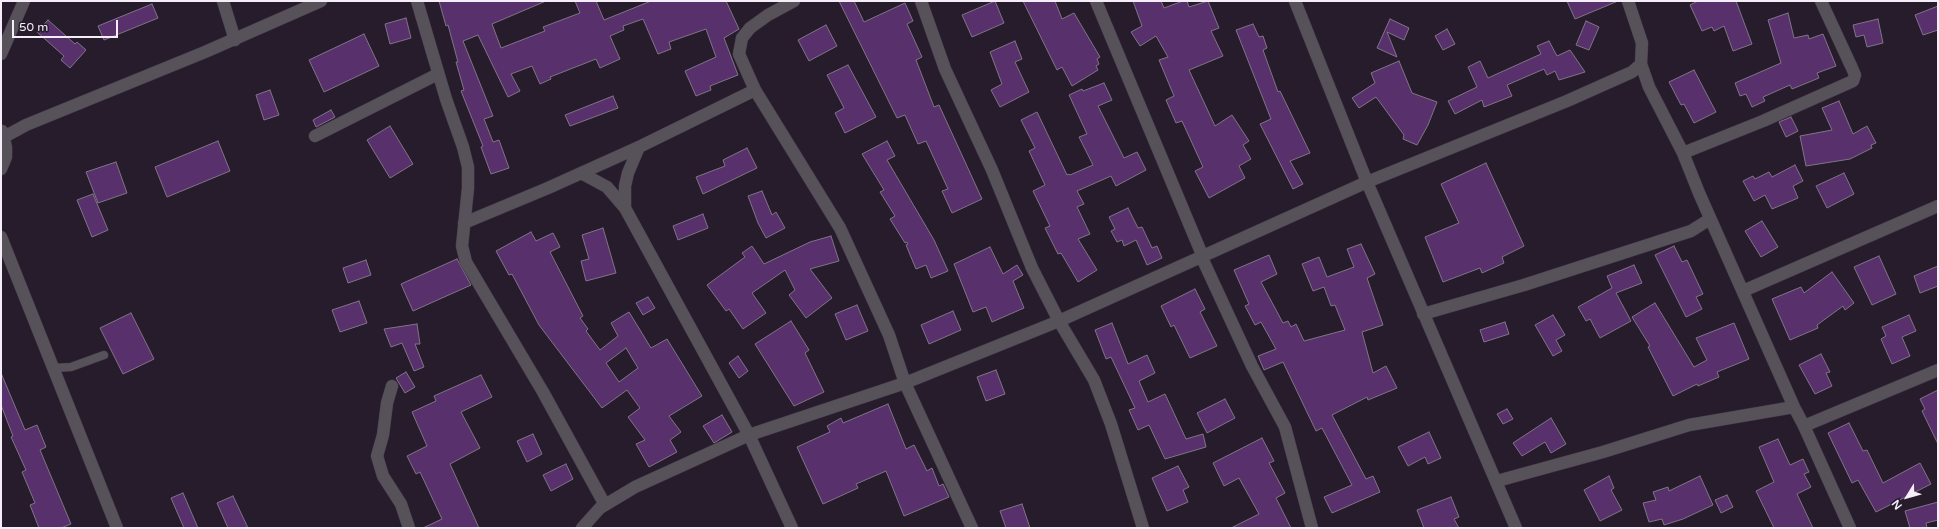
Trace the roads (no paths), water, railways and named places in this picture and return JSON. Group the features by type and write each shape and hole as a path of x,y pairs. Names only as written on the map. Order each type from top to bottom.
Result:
{"street":[{"path":"1,54 24,1"},
{"path":"223,1 235,40"},
{"path":"1,169 6,157 3,134 235,40 321,1"},
{"path":"417,1 438,74 464,147 468,167 468,188 462,246 466,262 543,392 605,505"},
{"path":"794,1 762,19 750,28 742,38 739,54 755,90 840,228 884,323 905,383 972,528"},
{"path":"921,1 945,69 992,170 1032,268 1059,321 1094,380 1112,424 1143,528"},
{"path":"1096,1 1203,258 1252,366 1286,427 1312,528"},
{"path":"1295,1 1366,182 1497,481 1516,528"},
{"path":"1628,1 1642,43 1641,64 1649,87 1683,153 1710,219 1850,528"},
{"path":"1683,153 1763,121 1853,81 1855,75 1821,1"},
{"path":"582,528 605,505 635,487 749,435 905,383 1059,321 1203,258 1366,182 1566,101 1632,72 1641,64"},
{"path":"315,136 438,74"},
{"path":"464,223 639,147 755,90"},
{"path":"625,208 627,180 639,147"},
{"path":"581,173 607,187 625,208 749,435 792,528"},
{"path":"1743,292 1938,206"},
{"path":"1423,314 1524,285 1691,231 1710,219"},
{"path":"1,237 117,528"},
{"path":"1804,426 1938,370"},
{"path":"392,386 387,403 384,435 377,456 383,476 401,504 409,528"},
{"path":"1497,481 1603,452 1689,425 1794,407"}],"lane":[{"path":"54,368 71,367 104,355"}]}
